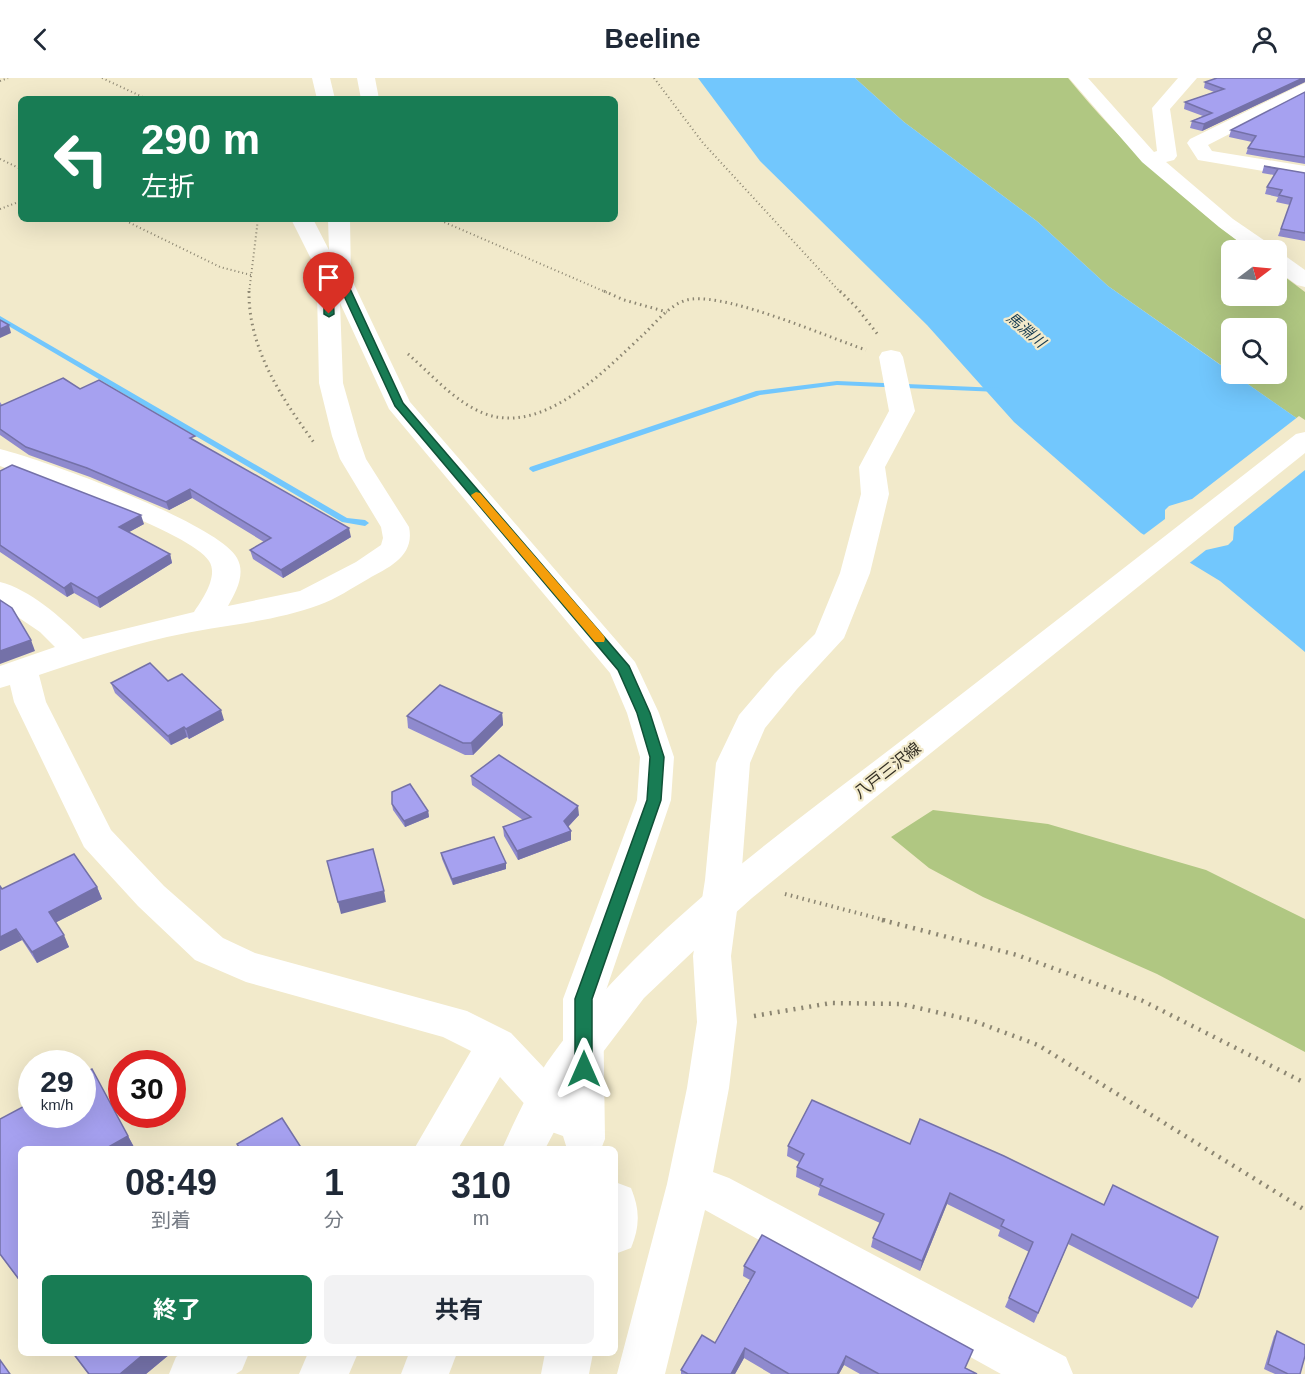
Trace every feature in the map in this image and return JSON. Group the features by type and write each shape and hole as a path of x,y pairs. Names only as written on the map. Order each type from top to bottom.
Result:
{"street":[{"path":"321,78 326,96"},
{"path":"366,78 369,96"},
{"path":"1077,78 1149,158 1249,240"},
{"path":"1149,158 1167,156 1161,108 1188,78"},
{"path":"1305,88 1197,142 1205,156 1305,172"},
{"path":"304,222 321,257 340,278 398,404 624,669 643,713 657,757 654,800 584,999 587,1144"},
{"path":"339,222 340,278 328,291 331,383 353,459 395,527 397,538 394,549 366,568 311,598 287,605 166,627 77,651 11,674 30,702 97,838 151,896 209,949 246,966 453,1023 497,1045 587,1144"},
{"path":"1287,261 1305,262"},
{"path":"1287,268 1305,280"},
{"path":"641,1374 688,1184 708,1088 717,1022 712,956 723,880 733,763 751,723 786,681 829,638 855,573 875,494 872,467 902,411 891,357"},
{"name":"八戸三沢線","path":"525,1146 566,1068 630,987 690,931 739,888 841,806 1305,440"},
{"path":"0,457 99,492 209,544 224,559 226,576 206,620"},
{"path":"0,591 51,625 77,651"},
{"path":"437,1146 497,1045"},
{"path":"688,1184 713,1192 1049,1374"},
{"path":"193,1374 220,1356"},
{"path":"323,1374 332,1356"},
{"path":"425,1374 432,1356"},
{"path":"565,1374 568,1356"}],"path":[{"path":"0,81 8,78"},
{"path":"102,78 141,96"},
{"path":"654,78 703,143 825,277 857,308 877,332 891,357"},
{"path":"0,159 18,168"},
{"path":"0,209 18,202"},
{"path":"128,222 220,267 251,275"},
{"path":"258,222 257,247 251,275 250,311 263,356 288,408 316,446"},
{"path":"444,222 624,300 668,312"},
{"path":"406,352 469,405 492,416 524,416 554,407 591,382 668,312 691,299 718,301 891,357"},
{"path":"723,880 853,910 1017,955 1143,1000 1305,1083"},
{"path":"717,1022 831,1003 901,1004 971,1020 1038,1045 1305,1210"}],"green space":[{"path":"855,78 1068,78 1109,125 1154,170 1237,240 1221,240 1221,306 1287,306 1287,278 1305,292 1305,424 1247,384 1287,384 1287,318 1221,318 1221,365 1108,286 1038,222 904,122"},
{"path":"933,810 1048,824 1206,870 1305,919 1305,1052 1157,974 983,897 929,868 891,837"}],"water":[{"name":"馬淵川","path":"698,78 855,78 904,122 1038,222 1108,286 1221,365 1221,384 1248,384 1305,424 1305,652 1220,581 1141,533 1014,422 927,325 760,161"}],"pier":[{"path":"1299,416 1305,420 1305,470 1234,527 1233,540 1228,545 1206,550 1187,565 1141,537 1165,519 1165,510 1169,506 1192,499"}],"building":[{"path":"1217,78 1303,78 1204,124 1192,121 1212,113 1185,102 1224,89 1205,82"},
{"path":"1305,92 1305,157 1248,148 1256,136 1231,130"},
{"path":"1264,166 1305,173 1305,233 1281,229 1292,198 1279,195 1282,190 1267,187 1278,169"},
{"path":"0,320 9,325 0,329"},
{"path":"63,378 80,389 99,380 195,436 190,438 349,528 281,570 250,550 271,538 190,489 166,502 87,468 26,447 0,429 0,406"},
{"path":"12,465 141,515 119,527 170,554 97,598 71,583 64,588 0,545 0,471"},
{"path":"0,600 12,608 31,640 0,651"},
{"path":"150,663 168,681 182,674 221,710 168,736 111,683"},
{"path":"440,685 502,713 471,743 463,743 407,716"},
{"path":"499,755 578,806 564,821 571,831 517,851 503,827 531,817 471,776"},
{"path":"410,784 428,811 404,821 392,804 392,792"},
{"path":"494,837 506,863 452,879 441,853"},
{"path":"373,849 384,891 338,902 327,861"},
{"path":"74,854 97,887 49,912 64,935 32,952 16,929 0,937 0,886 2,889"},
{"path":"96,1076 108,1099 108,1128 124,1128 128,1136 110,1146 18,1146 18,1278 0,1254 0,1119 18,1109 18,1128 96,1128"},
{"path":"812,1100 910,1144 920,1119 1004,1156 1104,1205 1113,1185 1218,1237 1198,1298 1072,1234 1038,1313 1009,1298 1033,1242 1001,1226 1004,1220 950,1193 922,1261 873,1238 884,1214 820,1185 823,1179 797,1167 804,1154 788,1146"},
{"path":"282,1118 300,1146 238,1146 237,1144"},
{"path":"762,1235 973,1350 965,1368 977,1374 879,1374 846,1356 837,1374 789,1374 745,1348 731,1374 688,1374 681,1370 702,1335 715,1343 755,1272 744,1266"},
{"path":"1277,1331 1305,1345 1305,1356 1300,1374 1288,1374 1268,1364"},
{"path":"75,1356 141,1356 120,1374 89,1374"},
{"path":"0,1360 10,1374 0,1374"}],"waterway":[{"path":"0,318 345,520 365,523"},
{"path":"533,469 759,393 837,383 999,390"}],"slow traffic":[{"path":"476,495 599,639"}],"route":[{"path":"329,314 328,291 340,278 398,404 624,669 643,713 657,757 654,800 584,999 584,1069"}]}
